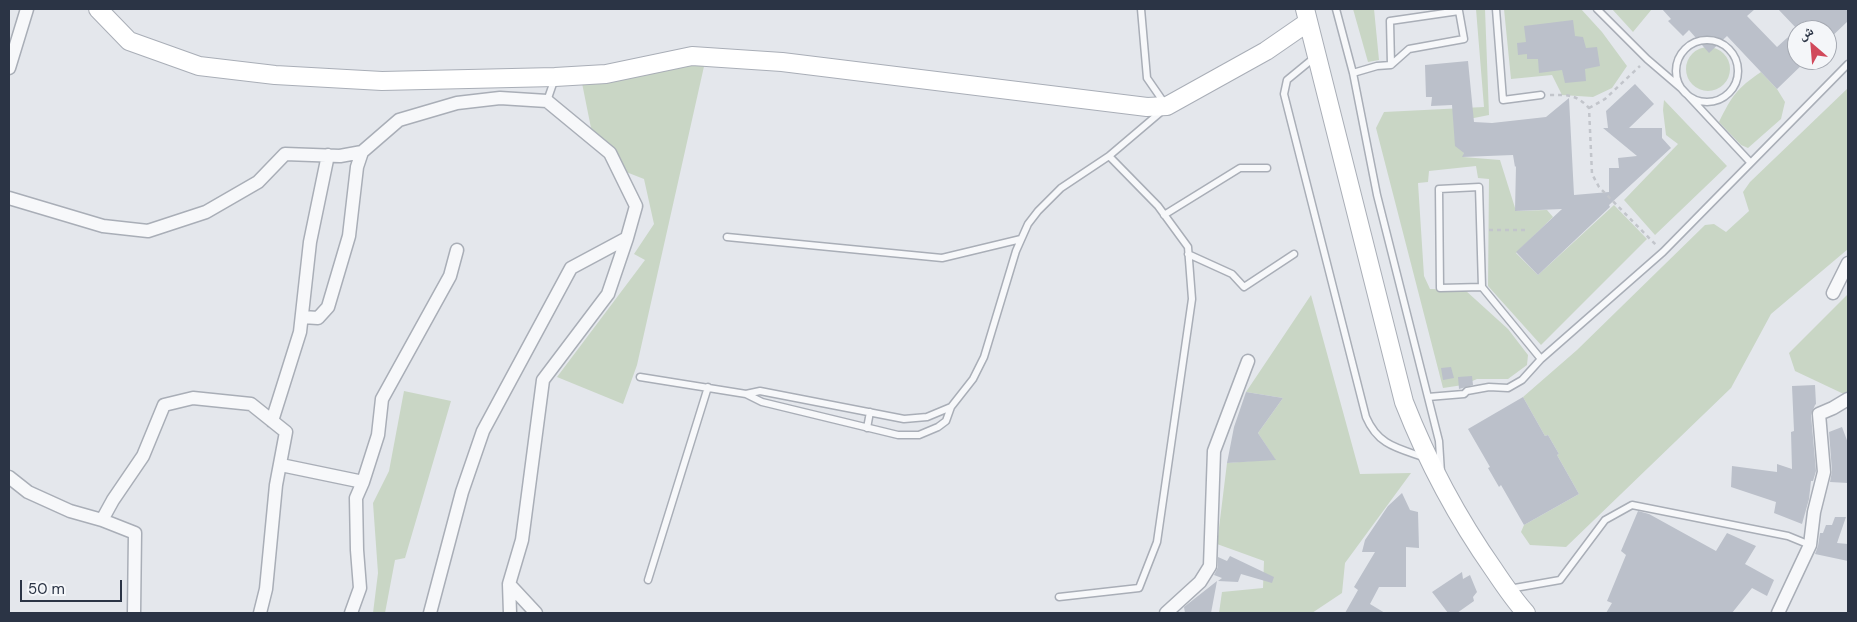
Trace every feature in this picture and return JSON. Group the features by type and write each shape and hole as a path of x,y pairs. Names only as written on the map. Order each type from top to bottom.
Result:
{"street":[{"path":"9,68 27,9"},
{"path":"98,9 129,42 199,66 275,75 382,82 555,77 606,74 692,56 782,62 1147,107 1167,106 1266,51 1306,15 1404,402 1427,458 1469,535 1526,613"},
{"path":"9,198 103,226 148,231 206,212 258,182 285,154 340,156 362,152 399,120 457,103 500,98 547,101 610,153 636,206 608,294 543,380 522,540 509,584 510,613"},
{"path":"302,317 318,318 328,307 348,236 357,167 362,152"},
{"path":"272,421 300,332 310,242 328,155"},
{"path":"430,613 462,492 483,431 571,268 627,238"},
{"path":"352,613 360,588 356,498 378,435 382,399 450,276 457,250"},
{"path":"1833,293 1848,263"},
{"path":"1166,613 1200,582 1210,566 1214,451 1248,361"},
{"path":"102,520 113,500 144,456 164,405 192,398 251,404 286,432 276,485 266,589 260,613"},
{"path":"1778,613 1810,545 1814,512 1824,472 1819,414 1848,399"},
{"path":"281,466 363,482"},
{"path":"9,476 28,492 70,511 102,520 135,534 134,613"},
{"path":"509,584 536,613"}],"lane":[{"path":"640,376 746,394 762,402 898,435 919,435 934,430 946,421 951,407 973,380 981,363 1021,239 1033,218 1061,188 1109,156 1167,106 1146,78 1141,9"},
{"path":"1336,9 1353,73 1377,195 1441,454 1440,484"},
{"path":"1496,9 1503,100 1541,95"},
{"path":"1598,9 1647,58 1682,89 1689,96 1698,101 1714,101 1728,94 1734,85 1738,75 1738,65 1734,55 1727,47 1718,42 1708,40 1698,41 1689,46 1682,52 1678,61 1677,80 1682,89 1750,162"},
{"path":"1353,73 1376,66 1392,65 1409,49 1464,39 1459,11 1390,22 1392,65"},
{"path":"1316,56 1287,80 1284,94 1366,418 1374,431 1387,444 1427,458"},
{"path":"1428,397 1464,394 1467,391 1489,387 1508,388 1522,380 1541,359 1663,252 1848,64"},
{"path":"547,101 555,77"},
{"path":"1059,597 1139,588 1157,542 1192,299 1188,247 1158,206 1109,156"},
{"path":"1164,215 1240,168 1267,168"},
{"path":"1482,287 1440,288 1439,189 1479,187 1482,287 1541,359"},
{"path":"728,237 942,258 1021,239"},
{"path":"1188,254 1232,274 1244,287 1294,254"},
{"path":"648,580 708,387"},
{"path":"746,394 760,390 912,419 934,415 951,407"},
{"path":"867,428 870,412"},
{"path":"1507,589 1560,580 1605,520 1632,505 1788,536 1810,545"}],"path":[{"path":"1589,108 1605,99 1647,58"},
{"path":"1541,95 1571,95 1581,100 1589,108 1592,174 1599,187 1663,252"},
{"path":"1480,230 1526,230"}],"green space":[{"path":"1353,9 1374,9 1379,60 1368,62"},
{"path":"1476,9 1485,9 1489,115 1454,122 1464,153 1463,157 1500,160 1516,211 1547,210 1553,217 1516,253 1538,275 1614,205 1647,239 1541,345 1488,286 1489,179 1478,178 1476,166 1429,171 1428,182 1418,183 1424,276 1430,289 1465,290 1508,329 1528,355 1527,365 1508,379 1477,379 1463,385 1443,388 1376,128 1384,112 1484,107"},
{"path":"1504,9 1581,9 1602,32 1627,66 1612,88 1593,97 1562,95 1552,75 1511,79"},
{"path":"1612,9 1652,9 1633,32"},
{"path":"1704,47 1712,47 1724,53 1730,69 1724,85 1712,91 1704,91 1692,85 1686,73 1686,65 1692,53"},
{"path":"707,53 637,365 623,404 557,377 645,260 634,254 654,224 644,179 621,170 591,128 580,73"},
{"path":"1761,72 1777,89 1785,102 1781,119 1748,148 1741,145 1719,122 1735,94"},
{"path":"1848,88 1848,249 1771,314 1731,388 1566,547 1530,545 1521,532 1524,525 1579,494 1557,455 1559,454 1548,435 1545,436 1523,397 1577,350 1705,225 1714,224 1726,232 1749,211 1743,192 1750,182"},
{"path":"1664,100 1727,166 1655,235 1624,200 1678,144 1666,135 1663,110"},
{"path":"1848,294 1848,396 1795,371 1789,353"},
{"path":"1311,295 1360,474 1411,473 1345,563 1342,593 1312,613 1219,613 1222,592 1263,588 1264,561 1217,544 1227,463 1275,459 1258,433 1283,398 1246,392"},
{"path":"404,391 451,401 405,558 395,560 385,613 373,613 378,573 373,503 389,471"}],"building":[{"path":"1662,9 1755,9 1747,16 1777,47 1787,38 1787,70 1797,70 1777,89 1727,36 1709,53 1689,30 1683,36 1668,21 1671,19"},
{"path":"1778,9 1848,9 1848,21 1837,31 1837,20 1788,20"},
{"path":"1573,20 1575,36 1583,37 1586,48 1597,47 1600,66 1585,69 1586,81 1565,83 1562,70 1539,73 1538,59 1527,59 1527,54 1518,55 1517,43 1526,42 1524,26"},
{"path":"1468,61 1474,122 1492,123 1546,117 1569,98 1574,195 1609,192 1609,168 1619,168 1618,158 1637,156 1603,128 1608,128 1606,111 1635,84 1654,104 1629,128 1662,128 1662,138 1671,148 1609,205 1610,207 1538,275 1516,252 1562,209 1515,211 1516,166 1513,155 1462,157 1464,153 1455,146 1452,105 1431,106 1432,97 1426,97 1425,65"},
{"path":"1451,367 1454,378 1443,380 1441,368"},
{"path":"1472,376 1473,385 1459,389 1458,377"},
{"path":"1815,385 1816,404 1811,415 1816,471 1813,481 1811,481 1809,499 1802,524 1774,513 1776,502 1731,487 1732,466 1777,472 1777,464 1792,469 1791,432 1794,431 1792,386"},
{"path":"1246,392 1283,398 1258,433 1276,460 1227,463 1234,427"},
{"path":"1523,397 1545,436 1548,435 1559,454 1557,455 1579,494 1524,525 1501,485 1499,487 1468,429"},
{"path":"1842,427 1848,443 1848,483 1830,482 1832,471 1829,432"},
{"path":"1402,493 1410,510 1418,512 1419,548 1406,547 1406,587 1379,587 1370,604 1385,613 1345,613 1358,590 1354,587 1375,552 1362,552 1365,540 1388,506"},
{"path":"1638,511 1649,514 1716,551 1727,533 1756,546 1745,564 1774,580 1767,596 1752,588 1732,613 1606,613 1612,603 1607,601 1626,555 1621,551"},
{"path":"1835,517 1846,517 1837,543 1848,544 1848,561 1815,554 1820,533 1823,533 1826,525 1832,525"},
{"path":"1230,556 1274,577 1272,583 1241,574 1238,582 1218,581 1222,578 1214,575 1218,567 1218,557 1227,561"},
{"path":"1462,572 1463,579 1470,575 1477,592 1473,597 1474,601 1457,613 1448,613 1432,592"},
{"path":"1217,581 1211,613 1185,613 1184,607"}]}
